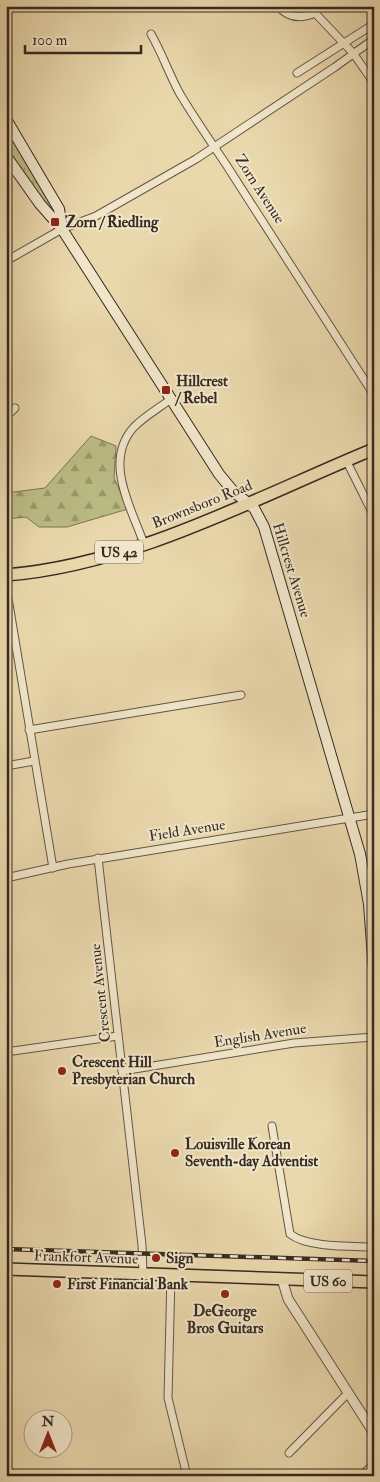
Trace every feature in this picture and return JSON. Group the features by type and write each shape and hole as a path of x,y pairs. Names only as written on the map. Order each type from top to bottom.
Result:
{"main road":[{"path":"6,120 59,209 62,229"},
{"path":"6,156 40,204 62,229"},
{"name":"Hillcrest Avenue","path":"62,229 219,474 233,492 258,515 264,527 349,818 366,883 374,971"},
{"name":"Brownsboro Road","path":"6,576 95,559 144,544 374,449"},
{"name":"Frankfort Avenue","path":"6,1269 374,1282"}],"street":[{"path":"278,6 289,16 293,17 316,10 353,54 374,83"},
{"path":"297,74 374,24"},
{"path":"151,34 181,95 206,137 215,147 374,39"},
{"name":"Zorn Avenue","path":"6,261 62,229 96,216 215,147 374,395"},
{"path":"144,544 122,484 119,465 120,452 134,428 171,398"},
{"path":"6,417 15,408"},
{"path":"346,460 374,516"},
{"path":"6,586 53,868"},
{"path":"29,730 241,695"},
{"path":"6,766 34,761"},
{"name":"Field Avenue","path":"6,878 98,858 374,814"},
{"name":"Crescent Avenue","path":"98,858 142,1238 143,1274"},
{"path":"6,1052 118,1036"},
{"name":"English Avenue","path":"122,1071 294,1043 374,1037"},
{"path":"272,1126 290,1234 296,1238 327,1245 374,1247"},
{"path":"171,1275 168,1398 187,1476"},
{"path":"282,1279 288,1299 374,1433"},
{"path":"289,1453 348,1393"},
{"path":"363,1476 374,1466"},
{"path":"6,1470 15,1476"}],"green space":[{"path":"6,126 56,210 56,215 50,211 6,150"},
{"path":"91,436 116,446 114,478 128,509 67,527 39,527 26,517 6,519 6,493 45,488"}],"railway":[{"path":"6,1249 374,1261"}],"place":[{"name":"Zorn / Riedling","path":"55,222"},
{"name":"Hillcrest / Rebel","path":"166,390"},
{"name":"Crescent Hill Presbyterian Church","path":"62,1071"},
{"name":"Louisville Korean Seventh-day Adventist","path":"175,1153"},
{"name":"Sign","path":"156,1258"},
{"name":"First Financial Bank","path":"57,1284"},
{"name":"DeGeorge Bros Guitars","path":"225,1294"}]}
